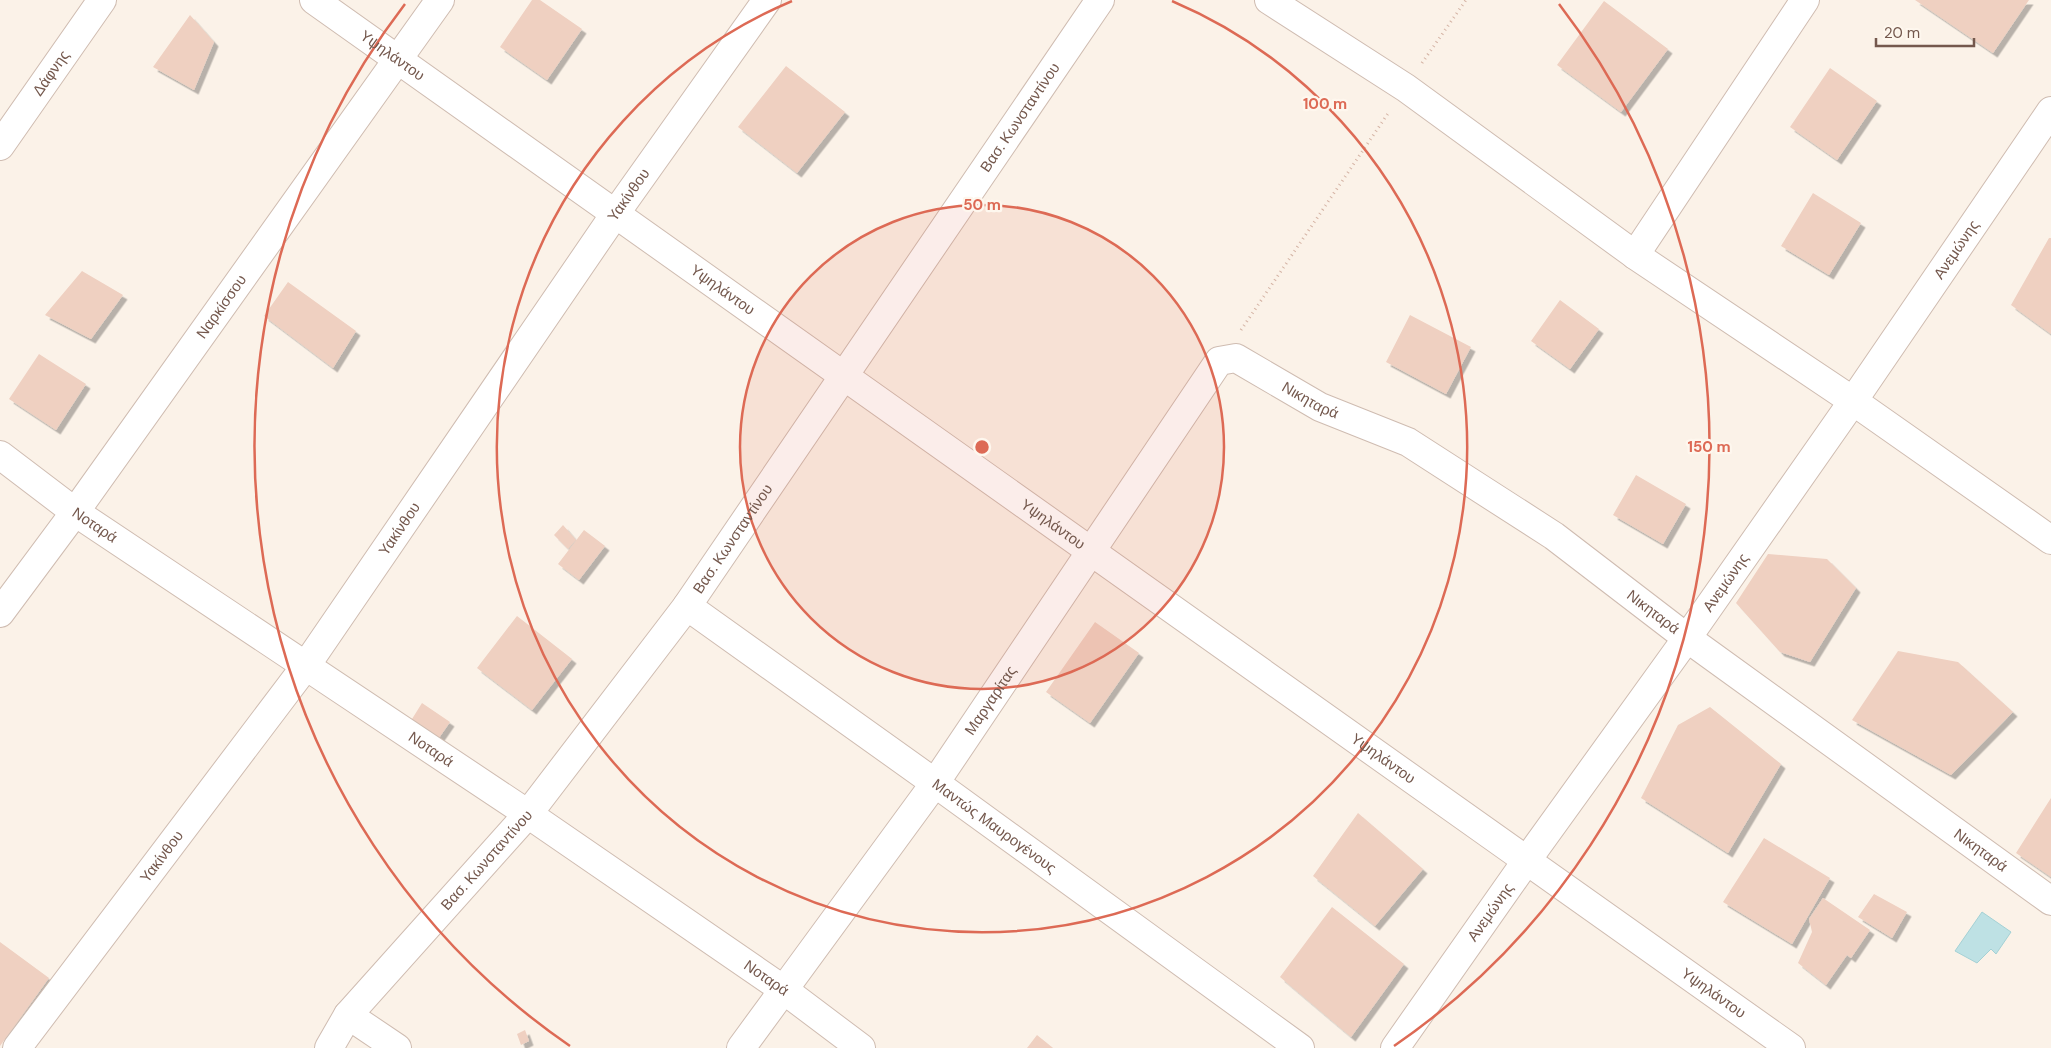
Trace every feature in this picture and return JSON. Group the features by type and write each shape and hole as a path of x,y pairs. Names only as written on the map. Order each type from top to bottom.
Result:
{"street":[{"name":"Δάφνης","path":"0,146 102,0"},
{"name":"Υψηλάντου","path":"314,0 1791,1048"},
{"name":"Ναρκίσσου","path":"0,613 75,512 440,0"},
{"name":"Υακίνθου","path":"17,1048 305,667 615,214 767,0"},
{"name":"Βασ. Κωνσταντίνου","path":"329,1048 348,1015 528,814 687,606 1100,0"},
{"path":"1269,0 1406,88 1635,255 1853,401 2051,540"},
{"path":"1635,255 1805,0"},
{"name":"Ανεμώνης","path":"1395,1048 1526,860 1687,638 1853,401 2051,111"},
{"name":"Μαργαρίτας","path":"741,1048 935,783 1091,551 1228,360"},
{"name":"Νικηταρά","path":"1228,360 1320,407 1408,442 1554,536 1687,638 2051,901"},
{"name":"Νοταρά","path":"0,455 75,512 528,814 784,990 861,1048"},
{"name":"Μαντώς Μαυρογένους","path":"687,606 1300,1048"},
{"path":"348,1015 397,1048"}],"path":[{"path":"1228,360 1406,88 1466,0"}],"water":[{"path":"1982,912 2011,932 1996,954 1991,949 1977,963 1955,951"}],"building":[{"path":"532,0 540,0 582,29 547,80 500,47"},
{"path":"1915,0 2029,0 1993,53"},
{"path":"1604,1 1668,49 1621,112 1557,65"},
{"path":"190,15 214,42 194,90 153,67"},
{"path":"786,66 845,112 797,173 738,127"},
{"path":"1830,68 1877,101 1837,160 1790,127"},
{"path":"1813,193 1861,223 1829,275 1781,246"},
{"path":"2049,238 2051,238 2051,334 2011,305"},
{"path":"82,271 123,295 91,339 45,315"},
{"path":"288,282 356,331 333,368 264,316"},
{"path":"1560,300 1599,329 1570,369 1531,341"},
{"path":"1410,315 1471,347 1446,394 1386,362"},
{"path":"39,354 86,384 56,430 9,399"},
{"path":"1636,475 1686,504 1663,544 1613,515"},
{"path":"563,525 576,540 568,549 554,535"},
{"path":"584,530 605,546 579,580 558,564"},
{"path":"1768,554 1827,559 1856,588 1810,662 1780,652 1736,603"},
{"path":"517,616 572,659 532,710 477,668"},
{"path":"1095,622 1139,653 1090,723 1046,692"},
{"path":"1898,651 1958,662 2013,712 1951,775 1852,720"},
{"path":"422,703 450,722 434,745 407,727"},
{"path":"1710,707 1781,764 1728,853 1641,798 1678,725"},
{"path":"2051,798 2051,877 2016,853"},
{"path":"1358,813 1423,869 1375,926 1313,876"},
{"path":"1764,838 1830,878 1792,944 1723,902"},
{"path":"1874,894 1907,912 1892,938 1858,917"},
{"path":"1823,898 1870,930 1851,958 1847,955 1826,985 1798,963 1812,932 1809,919"},
{"path":"1332,907 1404,964 1351,1037 1280,977"},
{"path":"0,942 49,978 0,1046"},
{"path":"525,1030 529,1041 521,1045 517,1034"},
{"path":"1037,1035 1053,1048 1027,1048"}]}
